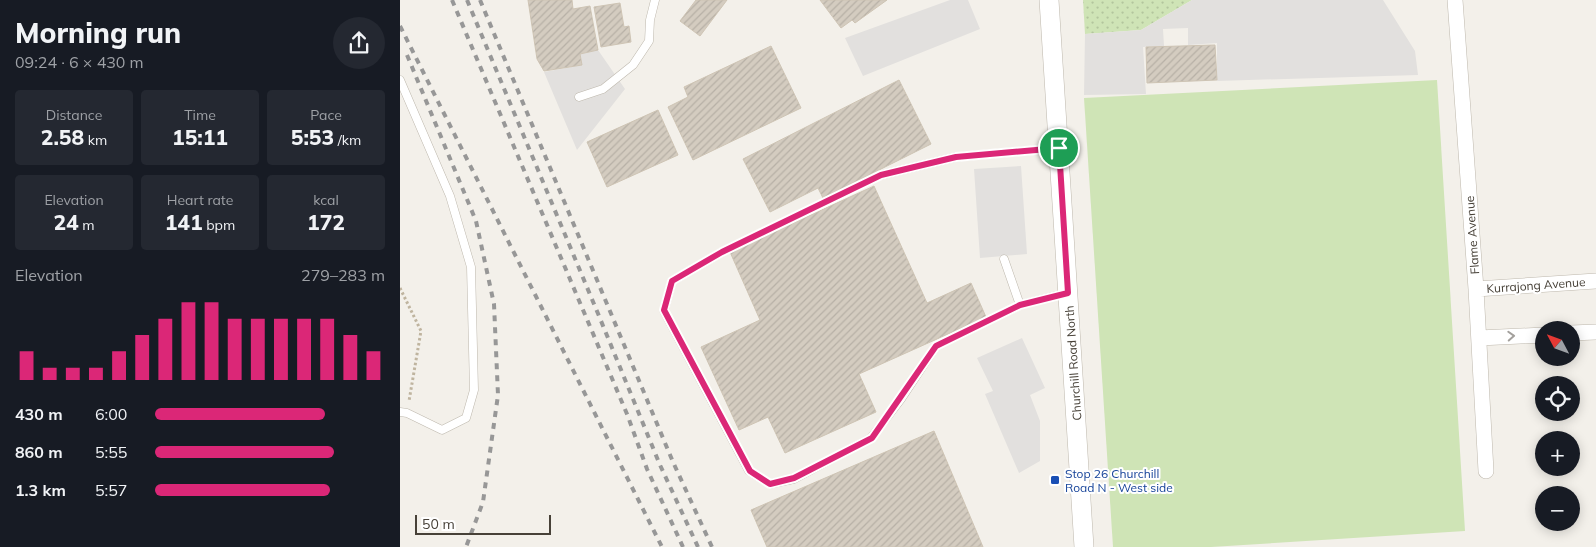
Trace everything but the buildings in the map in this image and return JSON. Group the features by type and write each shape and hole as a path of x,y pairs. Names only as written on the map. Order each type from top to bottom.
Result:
{"street":[{"name":"Churchill Road North","path":"1049,0 1084,547"},
{"name":"Flame Avenue","path":"1455,0 1476,289 1486,471"},
{"name":"Kurrajong Avenue","path":"1476,289 1596,281"},
{"path":"1580,333 1596,332"},
{"path":"1479,338 1535,335"}],"lane":[{"path":"579,97 604,89 633,65 649,40 650,20 655,0"},
{"path":"400,80 450,196 471,267 474,390 466,418 442,430 403,412"},
{"path":"1059,148 956,157 881,175 722,252 672,281 664,310 750,471 770,484 794,478 872,438 936,346 1020,305 1068,293"},
{"path":"1004,258 1020,305"}],"path":[{"path":"400,288 421,331 403,412"}],"green space":[{"path":"1083,0 1192,0 1141,30 1085,34"},
{"path":"1437,80 1465,531 1211,547 1113,547 1084,98"}],"shaded area":[{"path":"950,0 968,0 980,29 863,76 845,38"},
{"path":"1192,0 1383,0 1415,51 1418,75 1217,81 1217,43 1188,45 1188,28 1163,29 1164,46 1143,47 1146,94 1084,95 1085,34 1141,30"},
{"path":"598,50 625,89 577,150 544,72 582,65 580,54"},
{"path":"1021,166 1027,254 980,258 974,169"},
{"path":"1022,338 1045,388 1030,395 1040,421 1040,461 1019,473 985,394 993,391 977,358"}],"railway":[{"path":"452,0 627,414 647,469 683,547"},
{"path":"467,0 660,465 698,547"},
{"path":"480,0 673,462 712,547"},
{"path":"400,26 662,547"},
{"path":"407,55 476,221 494,304 498,395 483,502 466,547"}],"place":[{"name":"Stop 26 Churchill Road N - West side","path":"1055,480"}],"route":[{"path":"1059,148 1068,293 1020,305 936,346 872,438 794,478 770,484 750,471 664,310 672,281 722,252 881,175 956,157 1059,148"}]}
